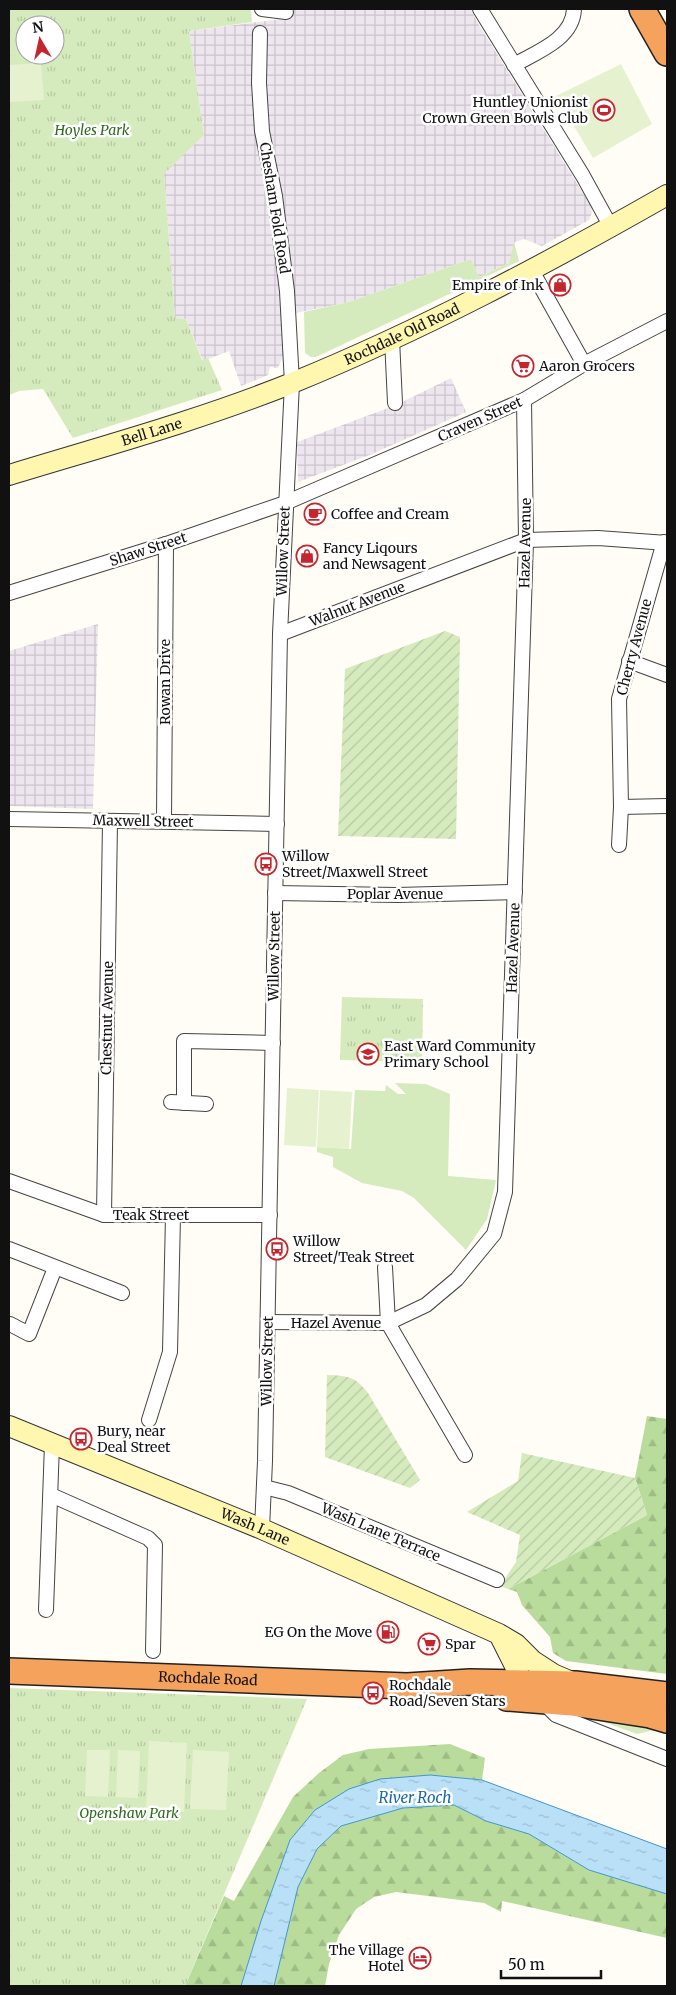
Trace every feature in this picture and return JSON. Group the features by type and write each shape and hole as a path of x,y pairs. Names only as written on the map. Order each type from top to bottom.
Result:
{"highway":[{"path":"642,9 667,53"},
{"name":"Rochdale Road","path":"9,1671 408,1686 452,1693 535,1693 575,1684 667,1695"},
{"name":"Rochdale Road","path":"535,1693 572,1703 667,1720"}],"main road":[{"name":"Rochdale Old Road","path":"292,383 392,340 531,269 667,195"},
{"name":"Bell Lane","path":"9,475 170,427 292,383"},
{"name":"Wash Lane","path":"9,1426 262,1528 499,1634 516,1644 533,1661 553,1674 575,1684"},
{"path":"499,1634 520,1676 535,1693"}],"street":[{"path":"480,9 583,176 610,227"},
{"path":"514,65 553,43 566,32 574,19 574,9"},
{"path":"261,19 286,12"},
{"name":"Chesham Fold Road","path":"261,19 259,83 262,131 275,196 287,291 292,383"},
{"path":"531,269 584,364"},
{"name":"Craven Street","path":"285,503 524,400 584,364 667,321"},
{"path":"392,340 394,403"},
{"name":"Willow Street","path":"262,1528 268,1322 280,634 292,383"},
{"name":"Hazel Avenue","path":"268,1322 388,1323 426,1305 457,1279 494,1234 505,1192 526,540 524,400"},
{"name":"Shaw Street","path":"9,593 166,544 285,503"},
{"name":"Walnut Avenue","path":"280,634 526,540 598,538 666,542"},
{"name":"Cherry Avenue","path":"619,845 621,807 619,699 666,542"},
{"name":"Rowan Drive","path":"164,821 166,544"},
{"path":"629,661 667,675"},
{"path":"621,807 667,806"},
{"name":"Maxwell Street","path":"9,819 277,824"},
{"name":"Chestnut Avenue","path":"104,1215 110,822"},
{"name":"Poplar Avenue","path":"276,893 397,895 515,892"},
{"path":"206,1104 178,1103 184,1041 273,1043"},
{"name":"Teak Street","path":"9,1181 104,1215 270,1215"},
{"path":"149,1420 170,1352 173,1216"},
{"path":"9,1249 122,1294"},
{"path":"385,1267 388,1323 465,1455"},
{"path":"10,1324 30,1334 55,1268"},
{"path":"46,1610 52,1444"},
{"name":"Wash Lane Terrace","path":"264,1487 288,1493 497,1580"},
{"path":"51,1495 148,1538 155,1545 153,1651"},
{"path":"535,1693 556,1715 667,1759"}],"shaded area":[{"path":"289,9 471,9 591,206 592,213 589,220 542,246 524,239 515,242 509,263 479,277 471,259 349,302 281,316 283,356 278,368 270,367 268,375 241,386 229,351 203,361 186,319 175,318 164,174 204,135 189,31 289,18"},
{"path":"451,378 466,412 372,454 298,482 297,442 396,405"},
{"path":"98,624 93,809 9,806 9,651"}],"green space":[{"name":"Hoyles Park","path":"9,9 251,9 252,22 189,31 204,135 164,174 175,318 186,319 202,360 208,358 222,390 73,438 43,389 19,391 9,395"},
{"name":"Huntley Unionist Crown Green Bowls Club","path":"621,64 652,124 593,158 556,96"},
{"path":"9,65 41,65 44,100 9,102"},
{"path":"514,242 519,261 316,357 311,357 305,353 304,312 349,302 471,259 479,277 509,263"},
{"path":"445,631 460,637 456,839 338,836 345,669"},
{"path":"342,997 423,999 422,1062 340,1060"},
{"path":"395,1083 426,1084 450,1094 448,1176 496,1180 487,1219 466,1250 414,1198 402,1191 362,1183 333,1167 333,1157 317,1152 317,1147 351,1149 355,1090 385,1091 386,1085 398,1094 406,1094"},
{"path":"287,1088 319,1090 316,1147 284,1145"},
{"path":"320,1090 352,1092 349,1149 317,1147"},
{"path":"327,1375 350,1378 363,1387 420,1480 410,1488 325,1457"},
{"path":"647,1416 667,1419 667,1674 566,1661 553,1653 550,1637 522,1605 517,1592 508,1589 647,1515 635,1478"},
{"path":"522,1453 635,1478 647,1515 508,1589 500,1586 516,1562 520,1535 467,1512 518,1481"},
{"name":"Openshaw Park","path":"9,1688 307,1699 185,1986 9,1986"},
{"path":"593,1718 667,1727 637,1734"},
{"path":"149,1741 187,1743 184,1812 146,1810"},
{"path":"450,1744 485,1758 482,1780 430,1775 315,1810 290,1840 261,1921 241,1986 185,1986 224,1896 234,1901 293,1797 319,1773 343,1755 369,1749"},
{"path":"87,1750 110,1750 108,1797 85,1796"},
{"path":"118,1750 140,1751 138,1798 116,1797"},
{"path":"193,1750 229,1752 226,1810 190,1809"},
{"path":"454,1805 486,1821 529,1834 589,1870 667,1894 667,1938 502,1901 501,1912 484,1903 396,1892 374,1897 356,1909 339,1935 329,1964 325,1986 274,1986 298,1887 317,1849 341,1826 403,1808"}],"water":[{"name":"River Roch","path":"430,1775 482,1780 667,1849 667,1894 589,1870 529,1834 486,1821 454,1805 403,1808 341,1826 317,1849 298,1887 274,1986 241,1986 261,1921 290,1840 315,1810 349,1789 380,1779"}],"place":[{"name":"Huntley Unionist Crown Green Bowls Club","path":"604,110"},
{"name":"Empire of Ink","path":"560,285"},
{"name":"Aaron Grocers","path":"523,366"},
{"name":"Coffee and Cream","path":"315,514"},
{"name":"Fancy Liqours and Newsagent","path":"307,556"},
{"name":"Willow Street/Maxwell Street","path":"266,864"},
{"name":"East Ward Community Primary School","path":"368,1054"},
{"name":"Willow Street/Teak Street","path":"277,1249"},
{"name":"Bury, near Deal Street","path":"81,1439"},
{"name":"EG On the Move","path":"388,1632"},
{"name":"Spar","path":"429,1644"},
{"name":"Rochdale Road/Seven Stars","path":"373,1693"},
{"name":"The Village Hotel","path":"420,1958"}]}
